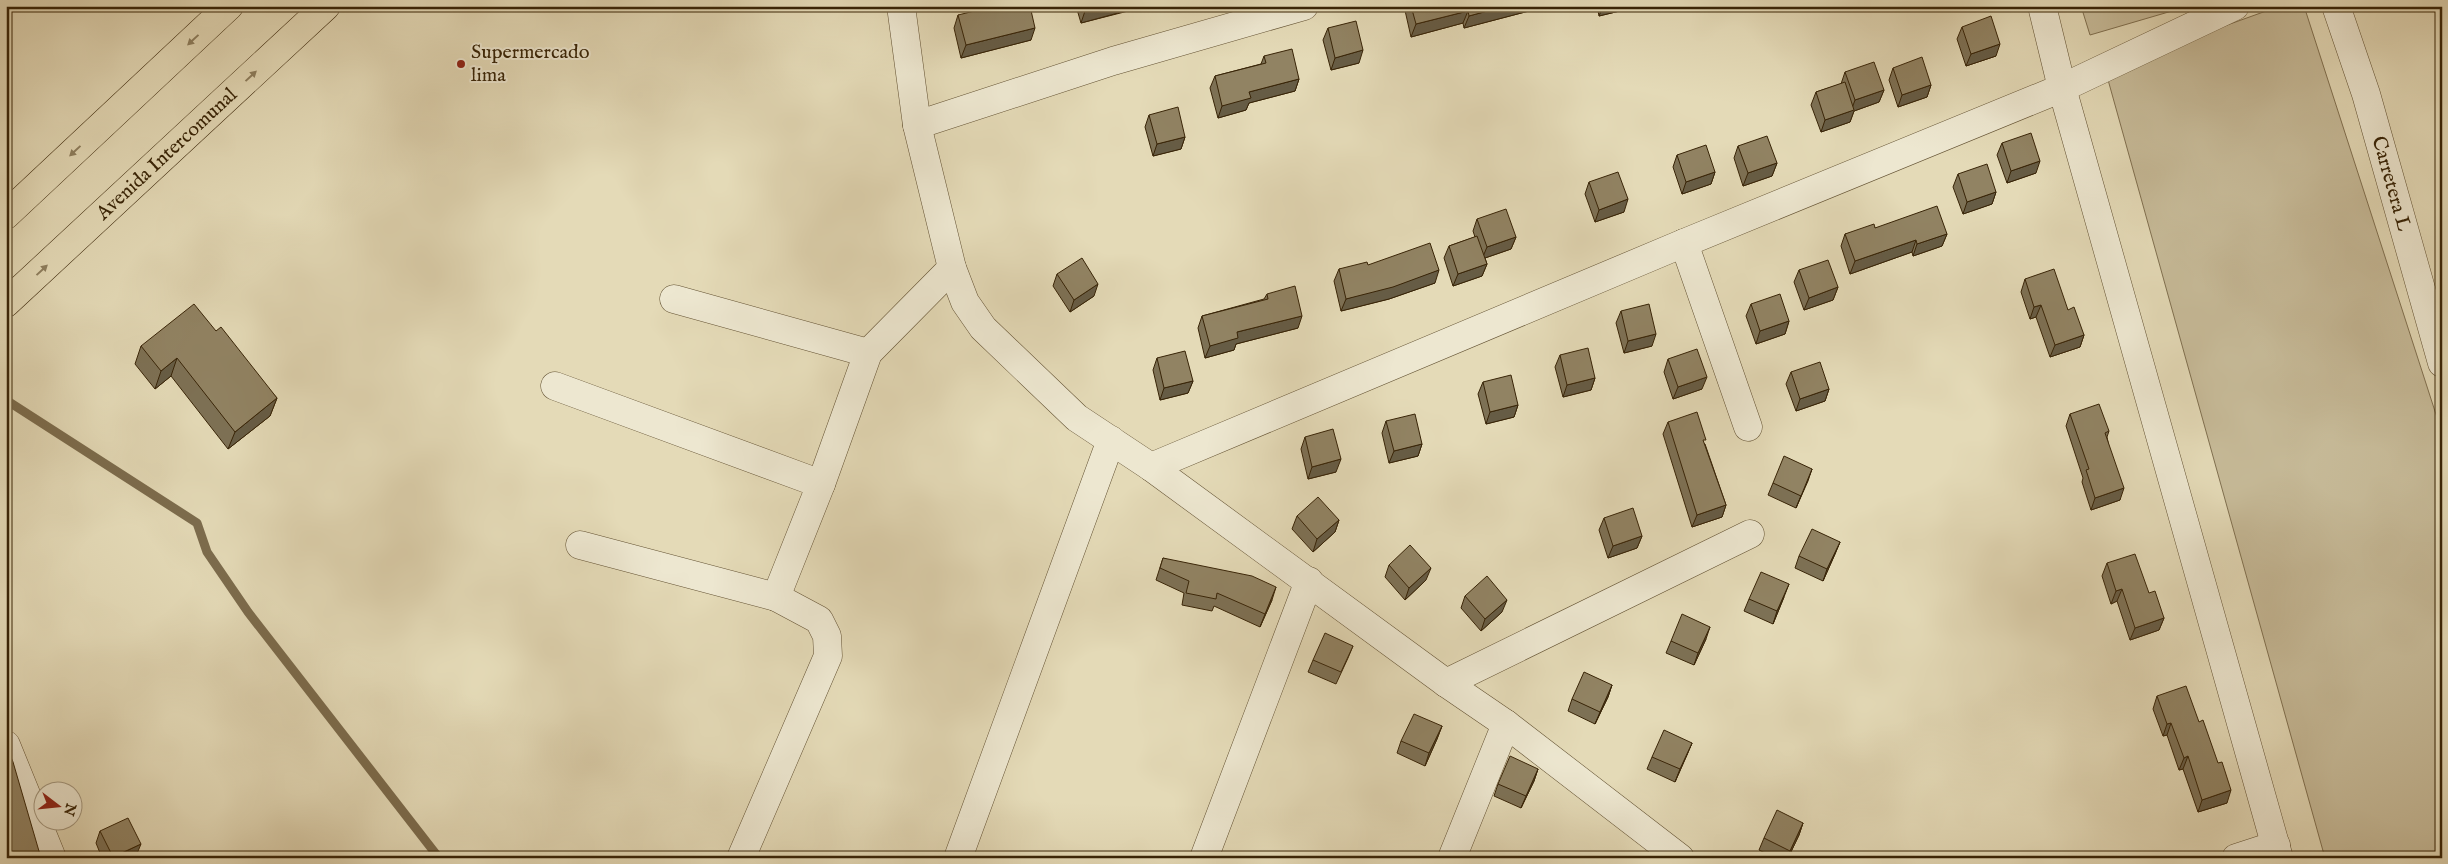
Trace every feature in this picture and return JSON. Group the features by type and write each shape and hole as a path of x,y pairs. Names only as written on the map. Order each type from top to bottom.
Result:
{"main road":[{"path":"6,215 229,6"},
{"name":"Avenida Intercomunal","path":"6,303 326,6"}],"street":[{"path":"901,6 917,125 952,268 965,302 983,328 1077,418 1151,467 1446,683 1506,724 1680,858"},
{"path":"917,125 1113,61 1304,6"},
{"path":"2042,6 2062,88 2277,851 2236,858"},
{"path":"1151,467 1684,243 2062,88 2235,6"},
{"name":"Carretera L","path":"2336,6 2366,94 2442,363"},
{"path":"1684,243 1748,427"},
{"path":"776,597 821,484 868,353 952,268"},
{"path":"674,299 868,353"},
{"path":"554,386 821,484"},
{"path":"958,858 1111,440"},
{"path":"1446,683 1750,534"},
{"path":"580,544 776,597 819,620 828,636 828,656 741,858"},
{"path":"1204,858 1308,581"},
{"path":"1452,858 1506,724"},
{"path":"6,745 52,858"}],"shaded area":[{"path":"2081,6 2189,6 2090,35"},
{"path":"2280,6 2304,6 2442,433 2442,858 2325,858 2105,69"}],"building":[{"path":"995,6 1030,6 1035,28 966,45 958,15"},
{"path":"1084,6 1103,6 1085,11"},
{"path":"1411,6 1506,6 1469,16 1468,11 1416,24"},
{"path":"1991,16 2000,44 1971,54 1962,27"},
{"path":"1356,21 1363,50 1335,58 1328,28"},
{"path":"1292,49 1299,79 1249,92 1251,98 1222,106 1215,76 1266,63 1264,56"},
{"path":"1922,57 1931,85 1902,95 1893,68"},
{"path":"1874,62 1884,90 1855,100 1845,72"},
{"path":"1845,82 1854,110 1825,120 1816,92"},
{"path":"1178,107 1185,137 1157,144 1149,115"},
{"path":"2031,133 2040,161 2011,171 2002,143"},
{"path":"1767,136 1777,163 1748,173 1738,146"},
{"path":"1706,145 1715,172 1686,182 1677,155"},
{"path":"1987,164 1996,192 1967,202 1958,174"},
{"path":"1618,172 1628,199 1599,210 1589,182"},
{"path":"1937,206 1947,234 1917,244 1916,240 1855,261 1845,234 1874,224 1875,228"},
{"path":"1506,209 1516,237 1487,247 1477,219"},
{"path":"1477,236 1487,264 1458,274 1449,246"},
{"path":"1430,243 1439,270 1393,287 1346,299 1339,269 1367,262 1368,265"},
{"path":"1082,258 1098,284 1074,300 1057,274"},
{"path":"1828,260 1838,287 1809,298 1799,270"},
{"path":"2054,269 2068,310 2074,307 2084,335 2055,345 2041,305 2034,307 2025,279"},
{"path":"1295,286 1302,316 1237,332 1238,338 1210,346 1202,316 1268,299 1267,294"},
{"path":"1780,294 1789,321 1760,331 1751,304"},
{"path":"194,304 216,331 221,327 277,398 235,432 177,358 161,371 141,346"},
{"path":"1649,304 1656,334 1628,341 1621,311"},
{"path":"1588,348 1595,378 1567,385 1560,355"},
{"path":"1697,349 1707,377 1678,387 1668,359"},
{"path":"1185,351 1193,381 1164,388 1157,358"},
{"path":"1820,362 1829,389 1800,399 1791,372"},
{"path":"1511,375 1518,405 1490,412 1483,382"},
{"path":"2099,404 2109,431 2105,433 2124,488 2095,498 2086,470 2089,469 2070,414"},
{"path":"1697,412 1706,440 1703,440 1726,505 1697,515 1668,422"},
{"path":"1415,414 1422,444 1394,451 1386,421"},
{"path":"1333,429 1341,459 1312,467 1305,437"},
{"path":"1784,456 1812,469 1801,496 1773,483"},
{"path":"1318,497 1339,520 1317,539 1297,516"},
{"path":"1633,508 1642,536 1613,546 1604,518"},
{"path":"1812,529 1840,542 1827,569 1799,556"},
{"path":"1410,545 1431,568 1409,588 1389,565"},
{"path":"2135,554 2149,593 2155,591 2164,618 2135,628 2122,589 2116,591 2107,563"},
{"path":"1163,558 1252,576 1276,587 1265,614 1217,593 1216,599 1186,593 1189,581 1160,568"},
{"path":"1761,572 1789,584 1777,611 1749,599"},
{"path":"1487,576 1507,600 1485,619 1465,596"},
{"path":"1682,614 1710,627 1698,653 1671,641"},
{"path":"1325,633 1353,646 1341,672 1313,660"},
{"path":"1584,672 1612,685 1600,712 1572,699"},
{"path":"2186,686 2199,722 2203,720 2218,763 2222,762 2231,790 2202,800 2188,756 2184,758 2171,723 2167,724 2157,696"},
{"path":"1414,714 1442,726 1429,753 1401,741"},
{"path":"1664,730 1692,743 1680,769 1652,757"},
{"path":"6,745 13,762 41,858 6,858"},
{"path":"1510,756 1538,769 1526,796 1498,784"},
{"path":"1777,810 1803,823 1790,851 1764,838"},
{"path":"128,818 141,844 113,857 100,831"}],"waterway":[{"path":"6,400 197,523 207,552 248,612 439,858"}],"place":[{"name":"Supermercado lima","path":"461,64"}]}
